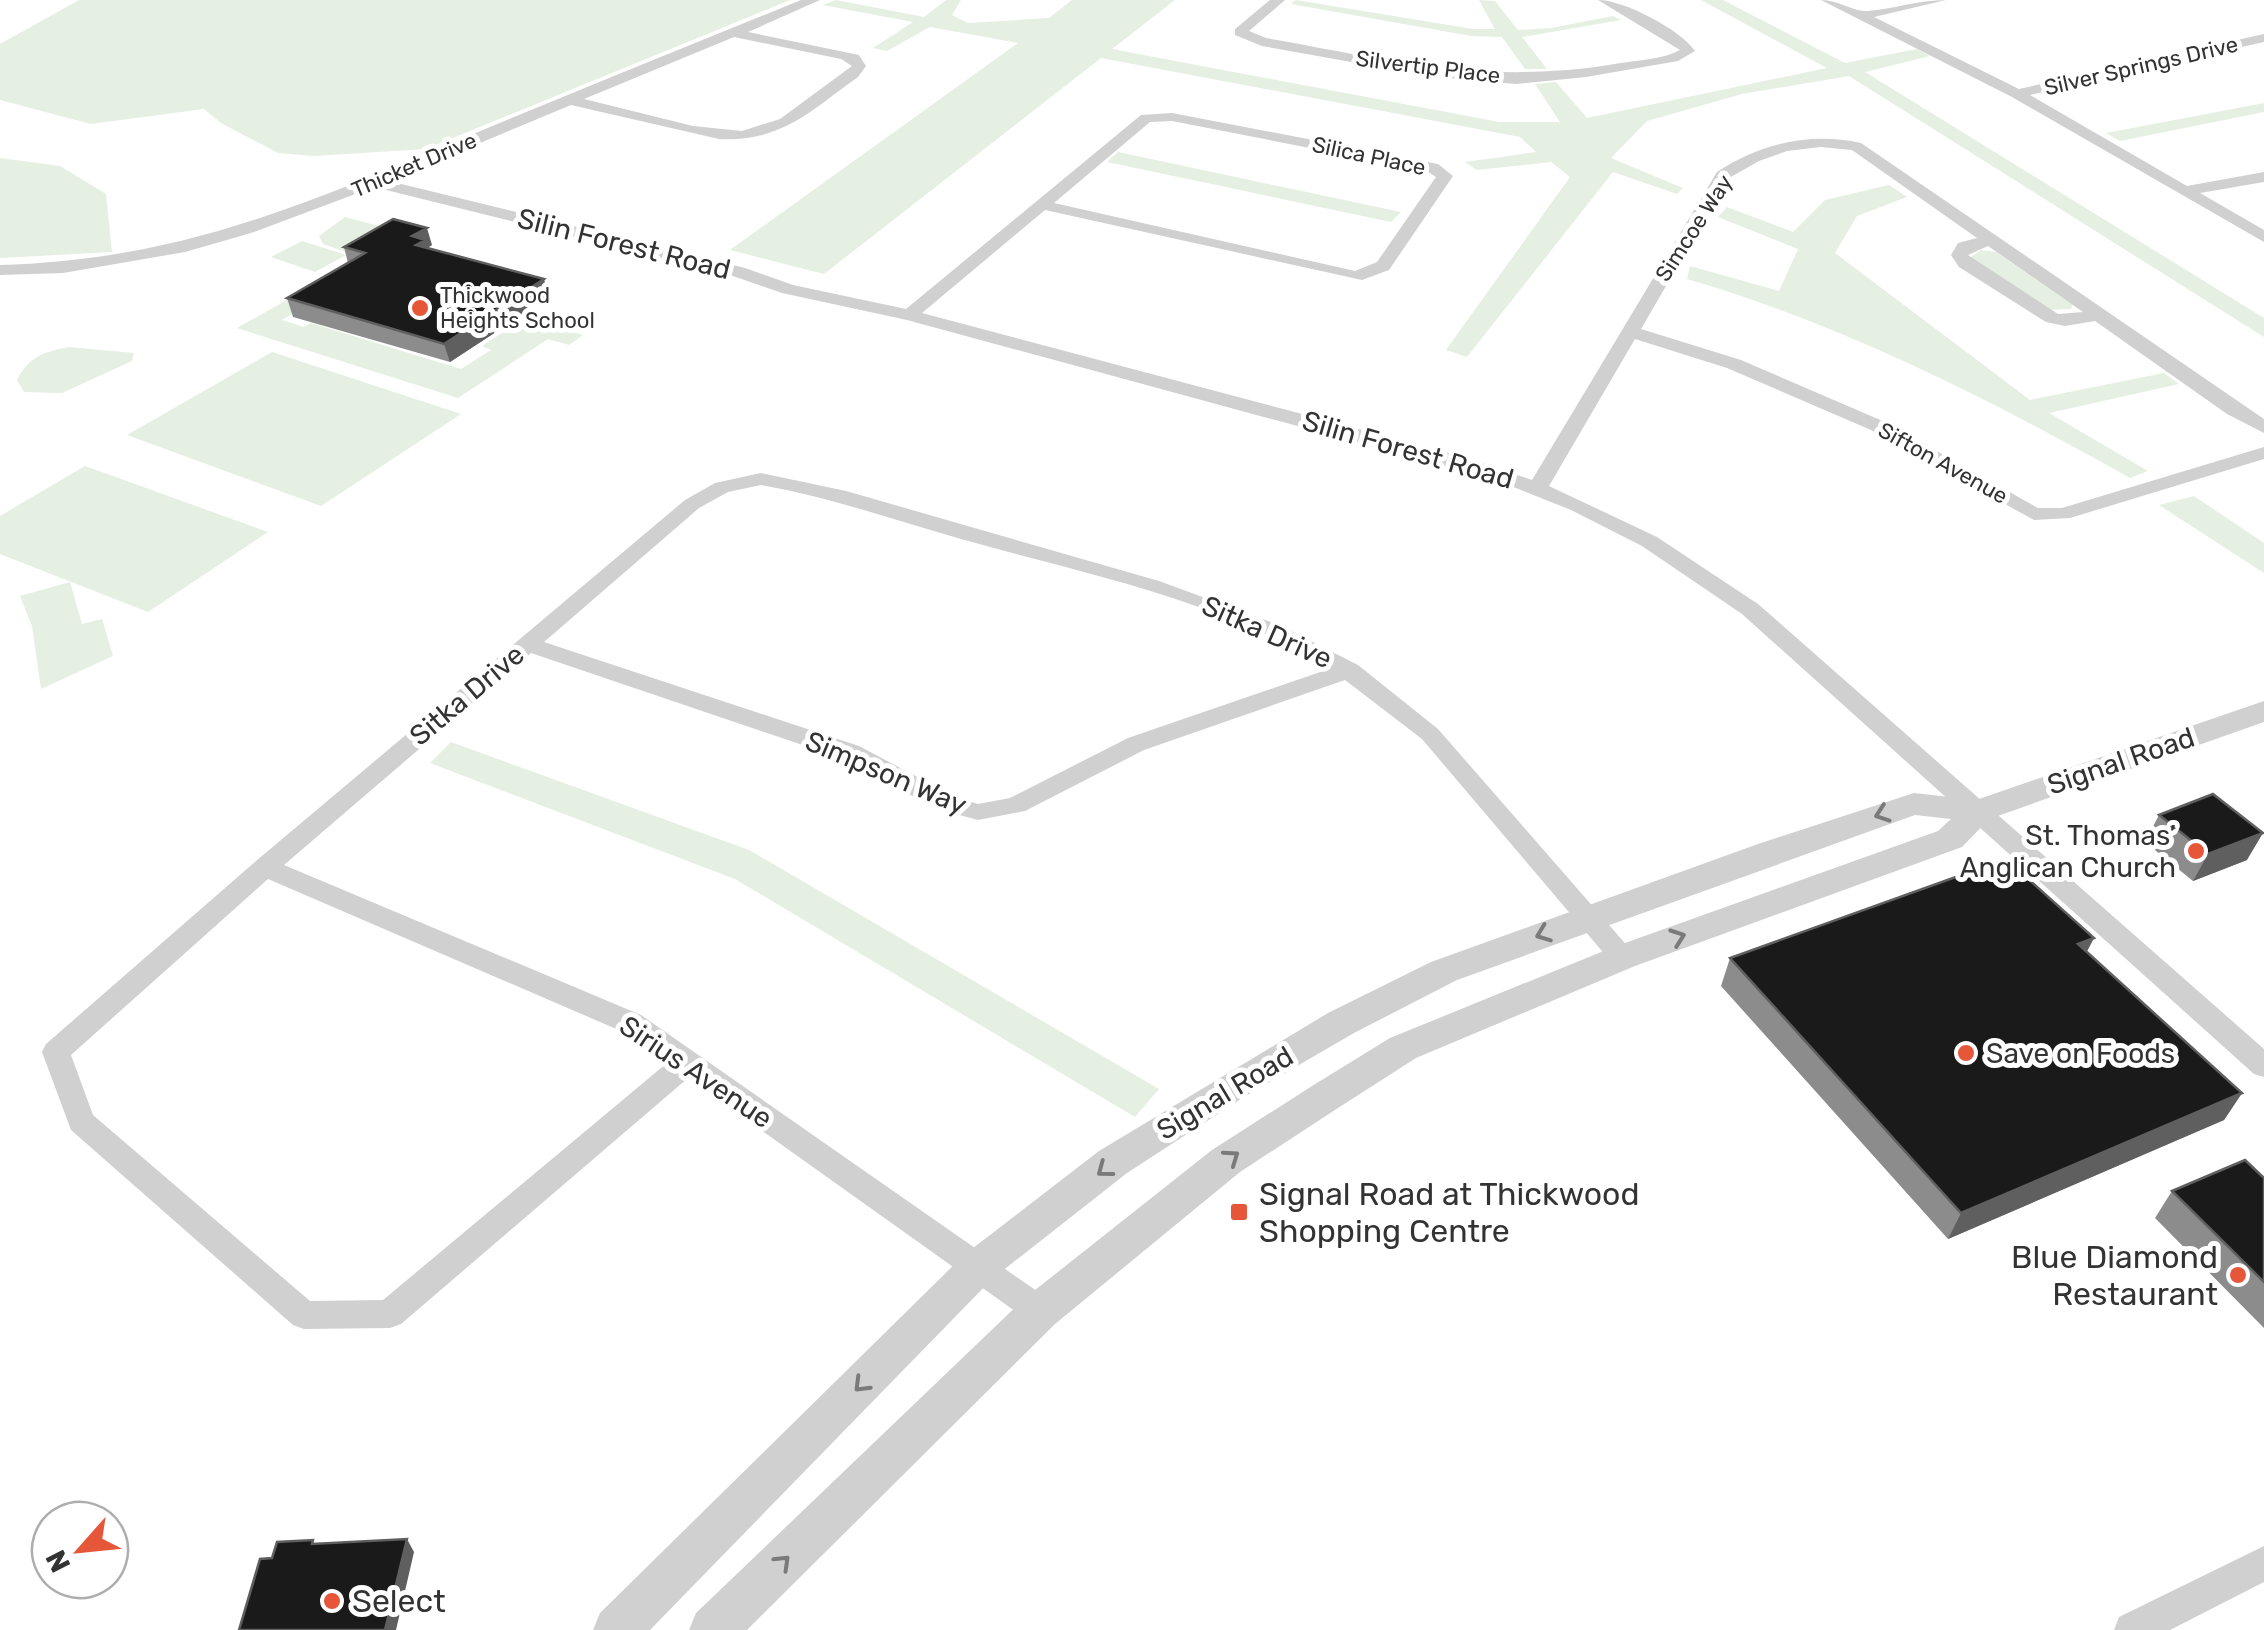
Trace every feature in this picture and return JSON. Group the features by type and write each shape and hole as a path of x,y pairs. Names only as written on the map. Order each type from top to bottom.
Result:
{"street":[{"name":"Thicket Drive","path":"0,270 86,267 168,253 262,226 813,0"},
{"name":"Silvertip Place","path":"1278,0 1240,32 1262,42 1431,72 1495,79 1558,77 1678,57 1688,51 1682,42 1604,0"},
{"path":"1828,0 2017,94 2264,238"},
{"path":"1861,16 1939,0"},
{"path":"569,100 720,134 747,135 772,128 853,74 859,66 854,58 842,54 733,33"},
{"name":"Silver Springs Drive","path":"2017,94 2264,38"},
{"name":"Silica Place","path":"909,315 1039,204 1146,118 1172,117 1432,167 1446,176 1383,266 1356,276 1039,204"},
{"name":"Simcoe Way","path":"1538,488 1723,175 1744,160 1802,142 1830,141 1856,146 2234,410 2264,427"},
{"path":"2184,191 2264,177"},
{"name":"Silin Forest Road","path":"373,182 909,315 1465,463 1538,488 1648,538 1723,587 2264,1066"},
{"path":"1990,240 1964,247 1958,255 1964,263 2040,312 2065,321 2098,314"},
{"name":"Sifton Avenue","path":"1628,331 1734,364 1878,426 2034,514 2063,514 2264,454"},
{"name":"Sitka Drive","path":"687,1063 390,1314 304,1315 82,1122 56,1052 265,867 692,504 722,487 761,479 1212,604 1283,634 1350,670 1430,734 1623,957"},
{"name":"Simpson Way","path":"528,644 850,752 946,803 978,812 1016,805 1136,744 1350,670"},
{"name":"Signal Road","path":"617,1630 978,1268 1113,1162 1246,1078 1444,971 1588,917 1914,804 1978,811 2264,711"},
{"name":"Signal Road","path":"714,1630 1040,1311 1226,1161 1403,1048 1623,957 1950,839 1978,811"},
{"name":"Sirius Avenue","path":"265,867 632,1022 1040,1311"},
{"path":"2132,1630 2264,1563"}],"shaded area":[{"path":"79,0 790,0 426,149 313,156 278,153 221,123 204,109 91,124 0,100 0,44"},
{"path":"836,0 924,17 946,0 961,0 952,15 968,23 1049,18 1072,0 1175,0 1112,49 1499,122 1560,122 1535,84 1556,82 1587,118 1827,68 1701,0 1723,0 1845,63 1917,49 1930,56 1865,72 2264,318 2264,337 1849,76 1742,94 1647,121 1611,158 1683,188 1677,194 1613,172 1467,357 1446,350 1570,177 1551,162 1477,170 1465,162 1536,152 1520,137 1101,58 824,274 730,250 1018,43 930,27 887,51 873,48 913,22 823,5"},
{"path":"1296,0 1473,29 1495,29 1479,0 1495,1 1518,30 1613,16 1621,20 1522,37 1547,69 1525,69 1502,37 1471,36 1291,4"},
{"path":"2264,103 2264,112 2120,141 2106,133"},
{"path":"1118,152 1401,212 1391,222 1107,162"},
{"path":"0,158 60,166 106,194 112,252 0,258"},
{"path":"1889,185 1907,197 1857,216 1835,253 2030,400 2164,373 2179,384 2049,413 2148,471 2130,478 1914,366 1802,318 1687,279 1690,266 1779,291 1798,249 1718,217 1727,207 1793,232 1825,200"},
{"path":"345,217 387,228 346,252 323,244 319,236"},
{"path":"302,241 346,255 315,272 271,257"},
{"path":"1981,250 1996,252 2073,305 2071,309 2048,310 1971,257"},
{"path":"346,267 349,281 282,320 304,327 311,323 461,369 491,350 482,346 525,318 583,335 569,345 548,339 458,398 237,328"},
{"path":"69,347 134,353 132,361 62,393 24,392 17,380 32,360"},
{"path":"272,352 461,414 321,506 127,435"},
{"path":"85,466 268,532 148,612 0,554 0,516"},
{"path":"2194,496 2264,543 2264,573 2159,505"},
{"path":"70,582 82,624 102,619 113,656 41,689 32,626 20,596"},
{"path":"451,742 749,850 1159,1089 1135,1117 735,879 430,763"}],"building":[{"name":"Thickwood Heights School","path":"393,219 427,228 412,236 425,240 416,245 544,279 444,344 287,298 365,253 344,247"},
{"path":"2213,794 2263,833 2208,854 2159,815"},
{"name":"Save on Foods","path":"2006,859 2094,938 2078,944 2242,1093 1961,1213 1730,958"},
{"path":"2245,1160 2264,1178 2264,1282 2172,1191"},
{"name":"Select","path":"407,1539 385,1630 239,1630 260,1559 272,1558 277,1542"}],"place":[{"name":"Thickwood Heights School","path":"420,308"},
{"name":"St. Thomas’ Anglican Church","path":"2196,851"},
{"name":"Save on Foods","path":"1966,1053"},
{"name":"Signal Road at Thickwood Shopping Centre","path":"1239,1212"},
{"name":"Blue Diamond Restaurant","path":"2238,1275"},
{"name":"Select","path":"332,1601"}]}
